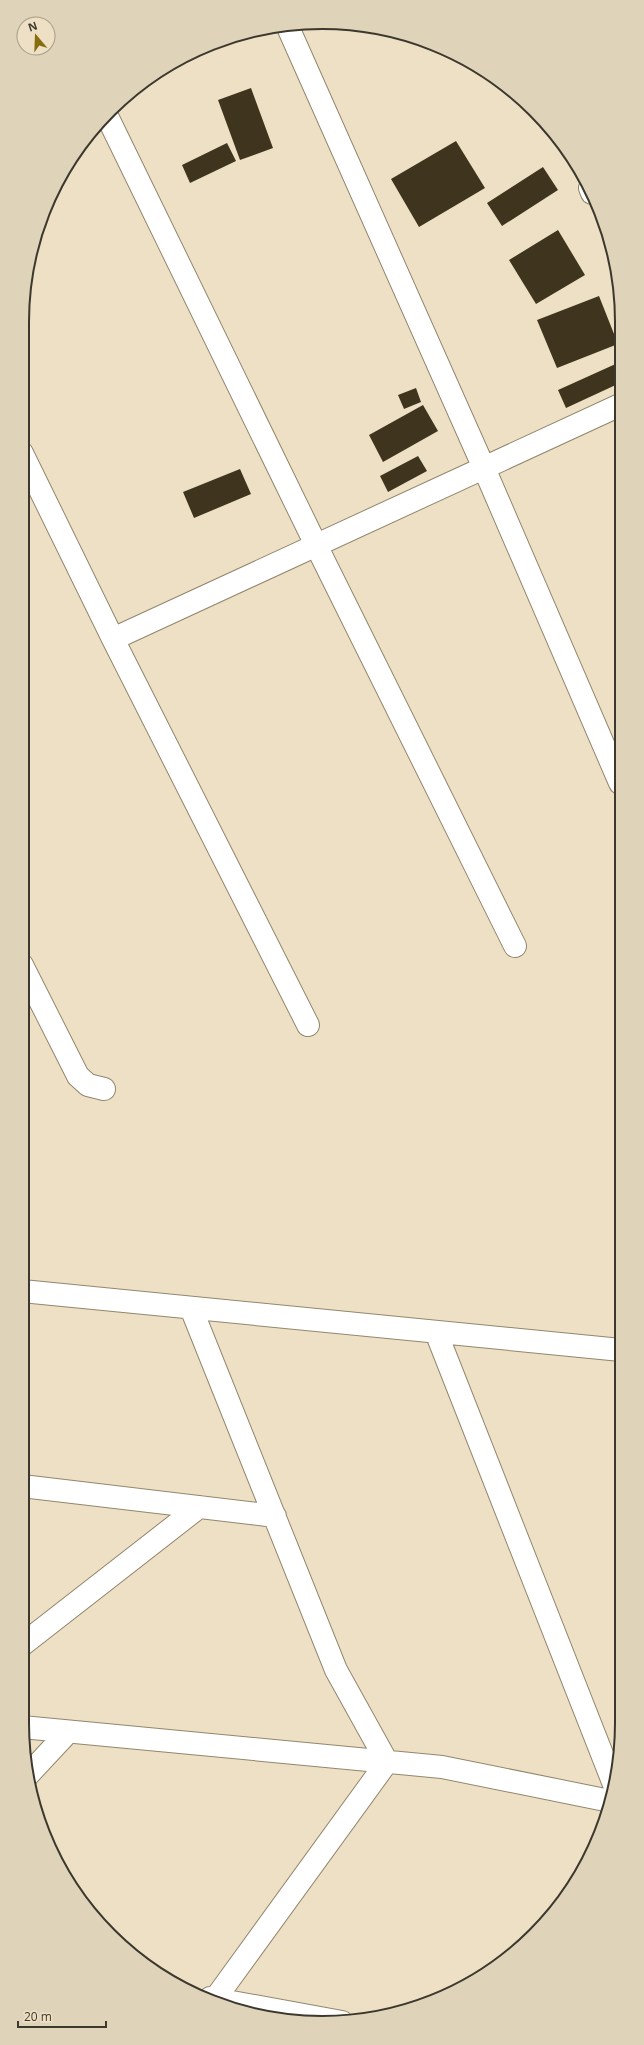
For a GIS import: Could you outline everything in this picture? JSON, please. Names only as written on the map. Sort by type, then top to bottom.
[{"type":"street","points":[[291,31],[484,468],[615,771]]},
{"type":"street","points":[[109,121],[316,545],[515,946]]},
{"type":"street","points":[[113,639],[615,407]]},
{"type":"street","points":[[29,485],[113,639],[308,1025]]},
{"type":"street","points":[[29,979],[78,1076],[88,1085],[104,1089]]},
{"type":"street","points":[[29,1292],[615,1349]]},
{"type":"street","points":[[191,1308],[336,1670],[387,1762]]},
{"type":"street","points":[[436,1332],[610,1774]]},
{"type":"street","points":[[29,1487],[275,1516]]},
{"type":"street","points":[[29,1640],[199,1508]]},
{"type":"street","points":[[29,1728],[442,1767],[605,1800]]},
{"type":"street","points":[[33,1769],[68,1732]]},
{"type":"street","points":[[215,1996],[387,1762]]},
{"type":"street","points":[[239,2004],[302,2015]]},
{"type":"building","points":[[251,88],[273,148],[240,160],[218,100]]},
{"type":"building","points":[[456,141],[485,188],[419,227],[391,179]]},
{"type":"building","points":[[227,143],[236,161],[190,183],[182,165]]},
{"type":"building","points":[[543,167],[558,190],[502,226],[487,203]]},
{"type":"building","points":[[558,230],[585,275],[536,304],[509,260]]},
{"type":"building","points":[[599,296],[615,336],[615,345],[557,368],[537,320]]},
{"type":"building","points":[[615,364],[615,385],[566,408],[558,390]]},
{"type":"building","points":[[416,388],[421,402],[404,409],[398,395]]},
{"type":"building","points":[[423,405],[438,431],[383,462],[369,435]]},
{"type":"building","points":[[418,456],[427,471],[388,492],[380,476]]},
{"type":"building","points":[[240,469],[251,494],[194,518],[183,492]]}]
